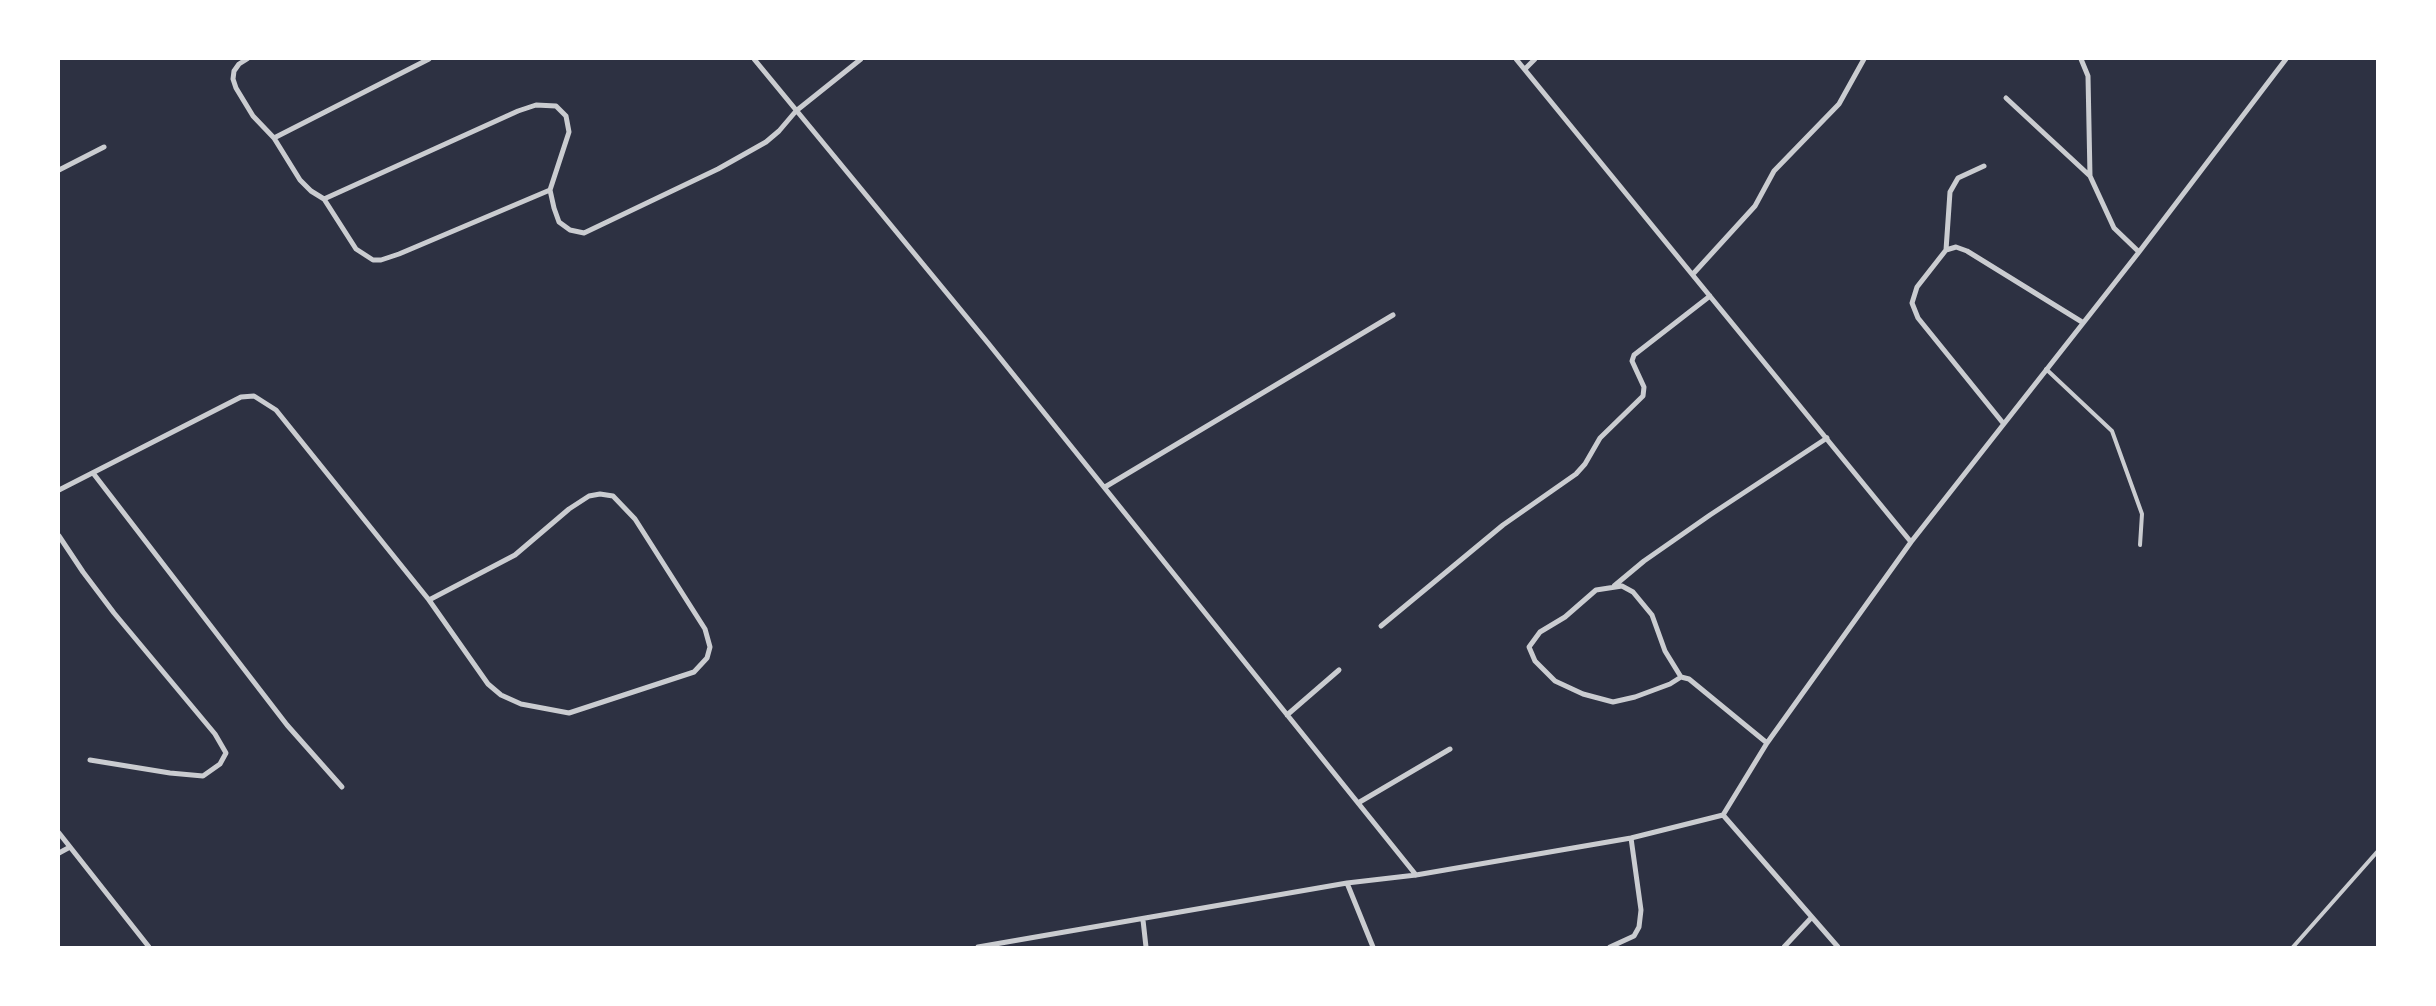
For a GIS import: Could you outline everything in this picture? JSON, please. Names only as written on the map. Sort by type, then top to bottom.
[{"type":"street","points":[[247,59],[239,64],[234,71],[232,79],[253,116],[274,138],[300,180],[311,191],[324,199],[356,249],[373,260],[382,260],[398,254],[550,190]]},
{"type":"street","points":[[274,138],[429,59]]},
{"type":"street","points":[[754,59],[1105,487],[1416,875]]},
{"type":"street","points":[[324,199],[518,110],[547,104],[561,110],[566,116],[569,132],[550,190],[554,208],[560,222],[570,230],[584,232],[718,168],[766,142],[779,131],[796,111],[861,59]]},
{"type":"street","points":[[1516,59],[1911,542]]},
{"type":"street","points":[[1525,69],[1534,59]]},
{"type":"street","points":[[1693,274],[1755,206],[1774,171],[1840,104],[1864,59]]},
{"type":"street","points":[[2081,59],[2088,76],[2090,176]]},
{"type":"street","points":[[978,947],[1143,920],[1347,883],[1416,875],[1631,838],[1723,815],[1767,744],[1911,542],[2082,322],[2139,252],[2286,59]]},
{"type":"street","points":[[2006,98],[2090,176],[2114,228],[2139,252]]},
{"type":"street","points":[[59,170],[104,147]]},
{"type":"street","points":[[1984,166],[1958,178],[1950,192],[1946,250],[1917,287],[1912,304],[1918,318],[2003,423]]},
{"type":"street","points":[[1946,250],[1956,247],[1967,251],[2082,322]]},
{"type":"street","points":[[1381,626],[1503,525],[1576,474],[1585,464],[1600,438],[1643,396],[1644,387],[1632,361],[1634,355],[1710,296]]},
{"type":"street","points":[[1105,487],[1393,315]]},
{"type":"street","points":[[59,490],[241,397],[254,396],[276,410],[429,600],[488,684],[501,695],[521,704],[569,713],[694,672],[707,658],[710,647],[705,629],[640,527],[613,496],[600,494],[589,496],[569,509],[515,555],[429,600]]},
{"type":"street","points":[[1614,586],[1644,561],[1710,515],[1730,504],[1827,438]]},
{"type":"street","points":[[93,473],[287,725],[342,787]]},
{"type":"street","points":[[59,536],[114,613],[215,734],[226,753],[220,764],[203,776],[170,773],[90,760]]},
{"type":"street","points":[[1681,677],[1670,684],[1634,697],[1613,702],[1583,694],[1555,681],[1535,661],[1529,647],[1540,632],[1565,617],[1596,590],[1614,586],[1628,589],[1642,601],[1652,616],[1665,651],[1681,677],[1700,688],[1767,744]]},
{"type":"street","points":[[1287,715],[1339,670]]},
{"type":"street","points":[[1358,803],[1450,749]]},
{"type":"street","points":[[1723,815],[1838,947]]},
{"type":"street","points":[[59,833],[150,947]]},
{"type":"street","points":[[1610,947],[1634,936],[1639,927],[1640,910],[1631,838]]},
{"type":"street","points":[[59,852],[70,847]]},
{"type":"street","points":[[1347,883],[1373,947]]},
{"type":"street","points":[[1784,947],[1812,917]]},
{"type":"street","points":[[1143,920],[1146,947]]},
{"type":"lane","points":[[2046,369],[2112,431],[2142,514],[2140,545]]},
{"type":"lane","points":[[2293,947],[2377,852]]}]
